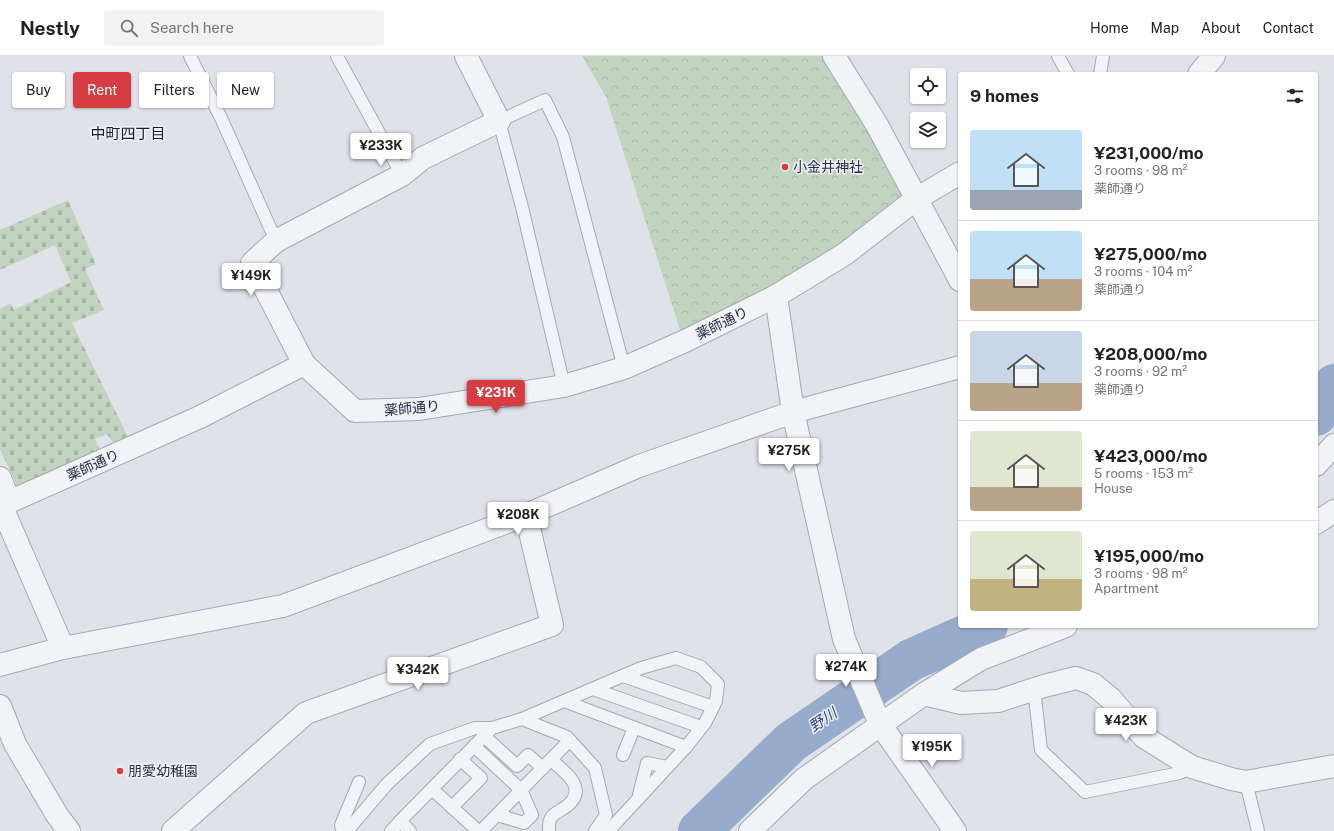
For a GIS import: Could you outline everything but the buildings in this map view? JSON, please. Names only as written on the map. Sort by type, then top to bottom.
[{"type":"street","points":[[304,364],[252,263],[276,241],[402,175],[423,158],[499,121],[466,56]]},
{"type":"street","points":[[834,56],[877,125],[958,276]]},
{"type":"street","points":[[1200,72],[1214,56]]},
{"type":"street","name":"薬師通り","points":[[3,505],[193,420],[304,364],[355,411],[419,409],[564,386],[624,368],[686,341],[776,296],[845,254],[916,199],[958,174]]},
{"type":"street","points":[[776,296],[793,412],[844,639],[880,724],[955,831]]},
{"type":"street","points":[[0,665],[63,648],[283,606],[526,516],[639,466],[793,412],[958,368]]},
{"type":"street","points":[[1318,463],[1334,445]]},
{"type":"street","points":[[0,478],[7,495],[3,505],[4,512],[63,648]]},
{"type":"street","points":[[1318,522],[1334,511]]},
{"type":"street","points":[[173,831],[306,713],[552,625],[526,516]]},
{"type":"street","points":[[750,831],[804,779],[924,694],[981,659],[1061,628]]},
{"type":"street","points":[[924,694],[961,703],[998,701],[1034,689],[1076,678],[1093,684],[1111,699],[1144,737],[1192,767],[1246,782],[1334,766]]},
{"type":"street","points":[[0,706],[15,744],[57,815],[69,831]]},
{"type":"lane","points":[[190,56],[222,120],[276,241]]},
{"type":"lane","points":[[337,56],[402,175]]},
{"type":"lane","points":[[1058,56],[1067,72]]},
{"type":"lane","points":[[1100,72],[1103,56]]},
{"type":"lane","points":[[564,386],[522,207],[499,121],[545,100],[563,137],[624,368]]},
{"type":"lane","points":[[391,831],[488,732],[641,668],[676,658],[701,667],[718,684],[716,701],[705,723],[686,747],[613,826],[605,831]]},
{"type":"lane","points":[[623,676],[712,707]]},
{"type":"lane","points":[[593,689],[701,727]]},
{"type":"lane","points":[[1034,689],[1041,750],[1086,792],[1180,773],[1192,767]]},
{"type":"lane","points":[[564,701],[686,747]]},
{"type":"lane","points":[[522,719],[567,737],[595,768],[606,815],[595,831]]},
{"type":"lane","points":[[359,782],[341,825],[342,829],[346,831],[387,784],[430,744],[475,728],[488,732],[517,766],[528,754],[568,775],[574,781],[576,792],[568,805],[555,812],[550,820],[548,831]]},
{"type":"lane","points":[[623,756],[634,728]]},
{"type":"lane","points":[[432,789],[452,808],[484,830],[569,741]]},
{"type":"lane","points":[[474,746],[521,790],[532,815],[524,823],[497,815]]},
{"type":"lane","points":[[452,808],[481,778],[460,759]]},
{"type":"lane","points":[[638,799],[648,763],[667,767]]},
{"type":"lane","points":[[1246,782],[1258,831]]},
{"type":"lane","points":[[400,821],[410,831]]},
{"type":"green space","points":[[582,56],[827,56],[909,198],[842,249],[766,294],[681,333],[606,97]]},
{"type":"green space","points":[[68,200],[96,264],[85,269],[104,310],[72,323],[128,437],[114,444],[107,434],[95,439],[101,452],[30,486],[17,485],[0,449],[0,309],[10,303],[14,310],[71,282],[55,245],[0,270],[0,230]]},
{"type":"waterway","name":"野川","points":[[1318,412],[1334,385]]},
{"type":"waterway","name":"野川","points":[[699,831],[791,742],[911,660],[983,628]]},
{"type":"place","name":"小金井神社","points":[[785,167]]},
{"type":"place","name":"朋愛幼稚園","points":[[120,771]]},
{"type":"district","name":"中町四丁目","points":[[128,134]]}]
